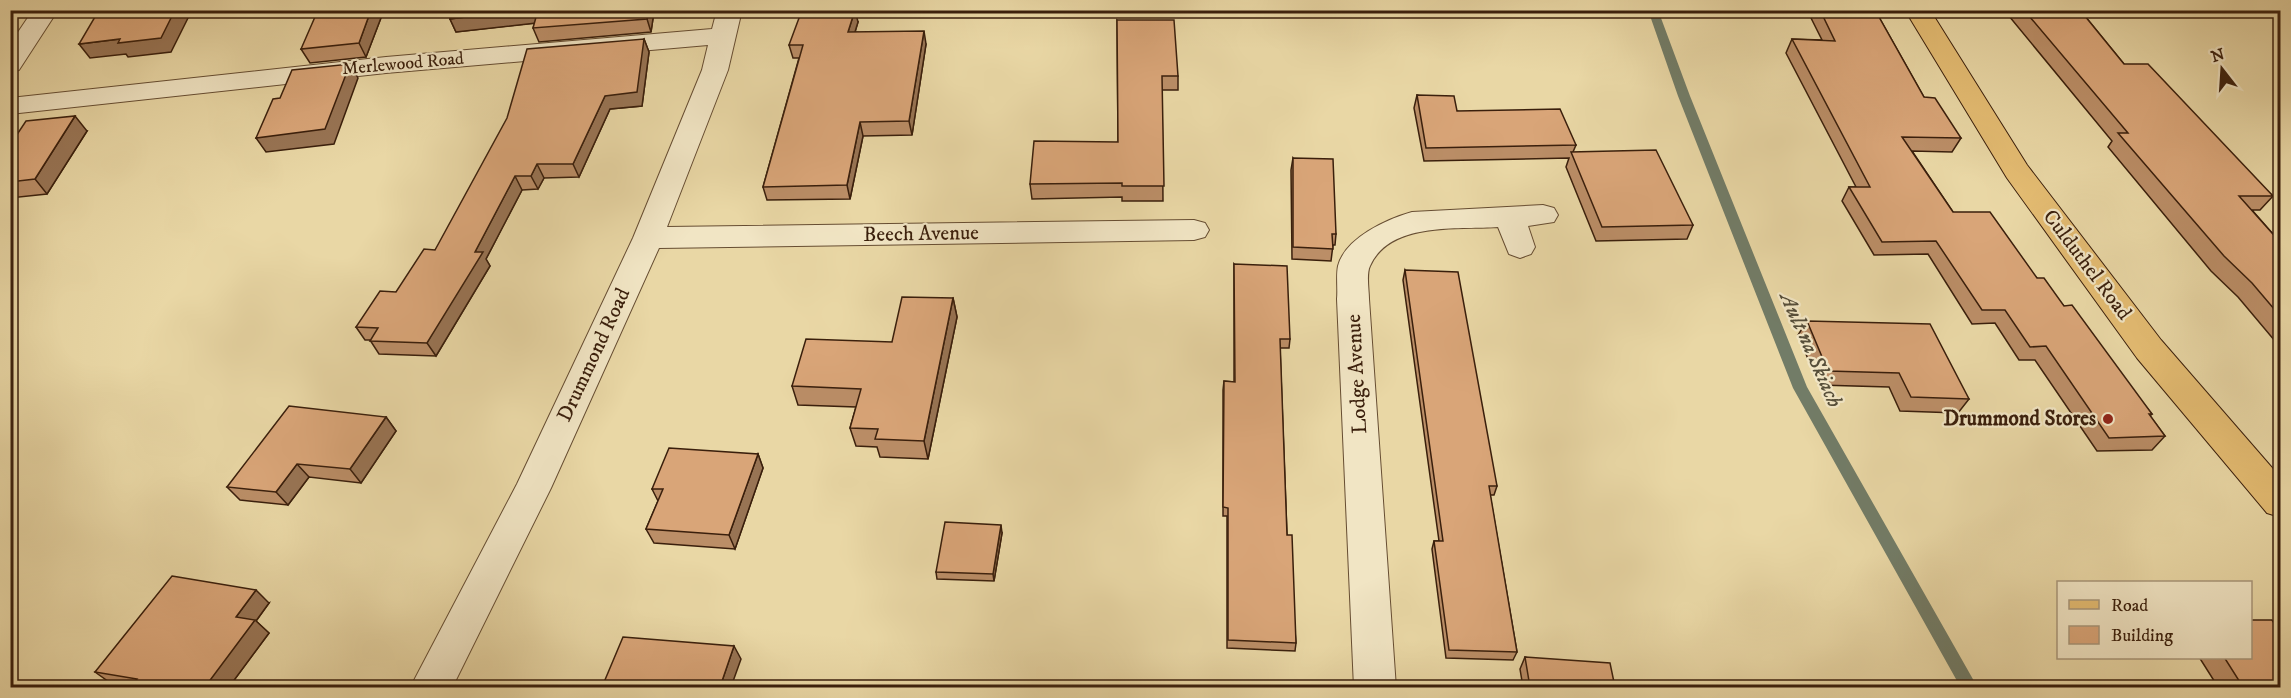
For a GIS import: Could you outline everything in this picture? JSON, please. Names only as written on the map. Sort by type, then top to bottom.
[{"type":"main road","name":"Culduthel Road","points":[[1917,10],[2017,171],[2149,349],[2280,502]]},
{"type":"street","points":[[10,64],[46,10]]},
{"type":"street","name":"Merlewood Road","points":[[10,106],[387,65],[727,23]]},
{"type":"street","name":"Drummond Road","points":[[430,687],[533,488],[648,238],[715,70],[727,23]]},
{"type":"street","name":"Lodge Avenue","points":[[1375,687],[1353,299],[1354,265],[1376,238],[1412,222],[1514,232],[1543,215]]},
{"type":"street","name":"Beech Avenue","points":[[648,238],[1194,230]]},
{"type":"building","points":[[99,10],[175,10],[161,38],[118,43],[120,39],[79,44]]},
{"type":"building","points":[[318,10],[371,10],[359,43],[301,49]]},
{"type":"building","points":[[452,10],[523,10],[450,19]]},
{"type":"building","points":[[538,10],[648,10],[647,19],[533,28]]},
{"type":"building","points":[[802,10],[855,10],[848,32],[924,31],[909,121],[860,122],[847,185],[763,187],[803,45],[789,45]]},
{"type":"building","points":[[1820,10],[1875,10],[1924,97],[1935,98],[1961,138],[1902,137],[1953,212],[1990,212],[2037,278],[2044,278],[2064,306],[2072,305],[2152,414],[2149,414],[2165,436],[2109,438],[2046,346],[2030,347],[2005,310],[1982,310],[1936,241],[1882,242],[1849,187],[1870,187],[1792,39],[1835,41]]},
{"type":"building","points":[[2024,10],[2080,10],[2124,64],[2148,64],[2273,196],[2239,196],[2280,242],[2280,316],[2252,283],[2224,256],[2118,133],[2128,133]]},
{"type":"building","points":[[1117,20],[1174,20],[1178,76],[1162,76],[1164,186],[1122,186],[1122,183],[1030,184],[1034,141],[1118,142]]},
{"type":"building","points":[[644,39],[637,92],[605,96],[573,164],[537,164],[531,176],[515,176],[475,252],[483,252],[427,343],[370,341],[378,328],[356,327],[380,291],[396,292],[424,249],[435,250],[507,118],[527,49]]},
{"type":"building","points":[[350,64],[325,129],[256,138],[273,99],[280,98],[292,70]]},
{"type":"building","points":[[1417,95],[1454,96],[1457,111],[1560,109],[1576,145],[1426,148]]},
{"type":"building","points":[[75,116],[35,179],[10,182],[10,145],[26,121]]},
{"type":"building","points":[[1656,150],[1693,225],[1602,227],[1571,152]]},
{"type":"building","points":[[1293,158],[1333,159],[1336,234],[1332,234],[1333,249],[1293,247]]},
{"type":"building","points":[[1234,264],[1287,266],[1290,339],[1280,339],[1287,535],[1292,535],[1296,643],[1228,640],[1228,508],[1223,507],[1224,381],[1235,382]]},
{"type":"building","points":[[1405,270],[1458,272],[1497,486],[1489,486],[1517,652],[1449,650],[1434,541],[1443,541]]},
{"type":"building","points":[[902,297],[953,298],[924,441],[875,439],[878,429],[850,428],[861,389],[792,386],[806,339],[892,342]]},
{"type":"building","points":[[1807,321],[1930,324],[1969,399],[1911,397],[1899,373],[1828,371]]},
{"type":"building","points":[[289,406],[386,417],[350,469],[297,464],[276,492],[227,487]]},
{"type":"building","points":[[669,448],[758,454],[729,535],[646,529],[663,489],[652,489]]},
{"type":"building","points":[[945,522],[1001,525],[993,574],[936,572]]},
{"type":"building","points":[[172,576],[256,590],[236,617],[255,620],[205,687],[130,687],[137,679],[95,672]]},
{"type":"building","points":[[2252,620],[2272,620],[2280,632],[2280,687],[2243,687],[2225,659],[2252,659]]},
{"type":"building","points":[[623,637],[734,646],[720,687],[602,687]]},
{"type":"building","points":[[1525,657],[1610,663],[1615,687],[1530,687]]},
{"type":"waterway","name":"Ault na Skiach","points":[[1653,10],[1684,96],[1800,388],[1970,688]]},
{"type":"place","name":"Drummond Stores","points":[[2108,419]]}]
